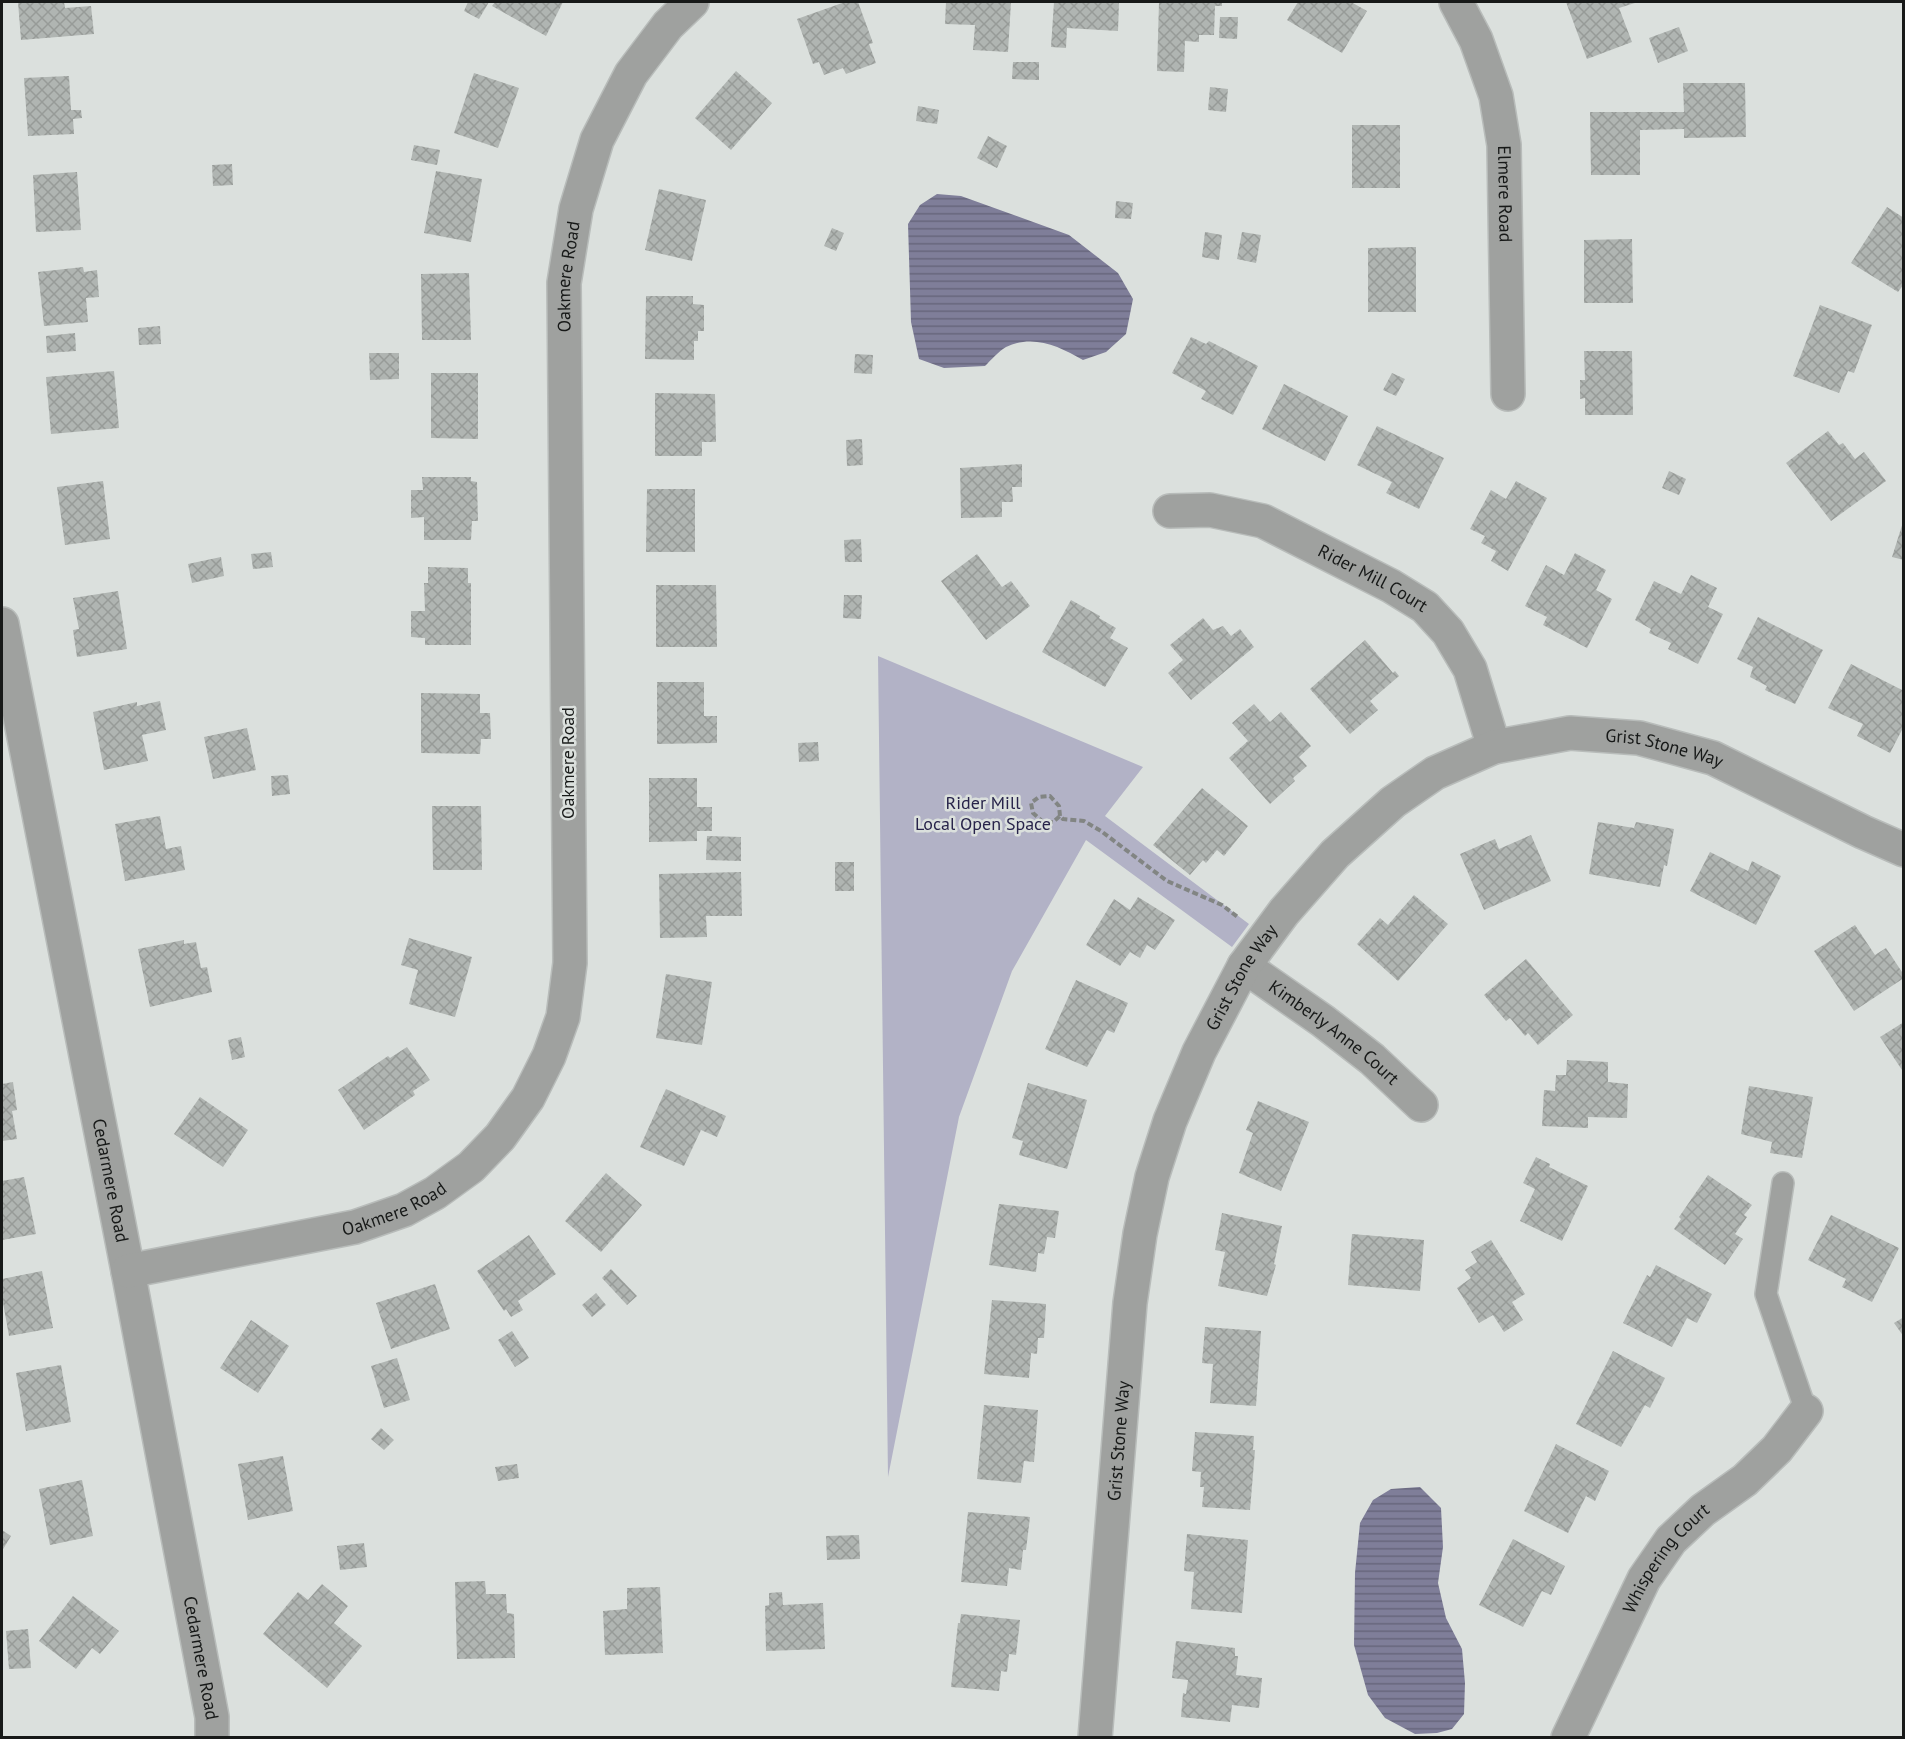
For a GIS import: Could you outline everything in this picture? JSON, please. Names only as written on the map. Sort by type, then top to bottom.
[{"type":"street","name":"Oakmere Road","points":[[128,1271],[355,1227],[404,1210],[435,1193],[471,1167],[500,1137],[528,1098],[549,1056],[563,1017],[570,963],[564,283],[576,208],[597,140],[631,74],[668,25],[692,2]]},
{"type":"street","name":"Elmere Road","points":[[1456,2],[1476,40],[1496,96],[1504,146],[1508,394]]},
{"type":"street","name":"Rider Mill Court","points":[[1170,511],[1210,510],[1263,521],[1391,586],[1425,607],[1448,632],[1470,669],[1494,747]]},
{"type":"street","name":"Cedarmere Road","points":[[2,624],[128,1271],[212,1717],[213,1737]]},
{"type":"street","name":"Grist Stone Way","points":[[1095,1737],[1129,1315],[1140,1234],[1152,1177],[1170,1121],[1199,1052],[1244,966],[1284,912],[1335,854],[1393,802],[1435,773],[1494,747],[1570,733],[1639,738],[1713,758],[1904,850]]},
{"type":"street","name":"Kimberly Anne Court","points":[[1244,966],[1323,1021],[1364,1053],[1421,1105]]},
{"type":"street","name":"Whispering Court","points":[[1568,1737],[1644,1579],[1671,1540],[1703,1510],[1745,1480],[1777,1449],[1806,1411]]},
{"type":"lane","points":[[1783,1183],[1766,1294],[1806,1411]]},
{"type":"path","points":[[1050,796],[1059,806],[1060,816],[1053,822],[1043,822],[1033,813],[1031,803],[1039,797],[1050,796]]},
{"type":"path","points":[[1060,816],[1063,819],[1084,821],[1101,831],[1167,881],[1222,905],[1265,937]]},
{"type":"green space","name":"Rider Mill Local Open Space","points":[[878,656],[1143,767],[1105,816],[1249,924],[1232,947],[1086,840],[1012,971],[959,1117],[888,1477]]},
{"type":"shaded area","points":[[937,194],[961,196],[1069,235],[1118,273],[1133,299],[1126,334],[1106,352],[1083,360],[1055,346],[1036,342],[1016,343],[1006,347],[985,366],[944,368],[919,359],[911,322],[908,224],[920,205]]},
{"type":"shaded area","points":[[1420,1487],[1441,1508],[1443,1547],[1438,1583],[1446,1618],[1462,1649],[1465,1683],[1464,1714],[1452,1729],[1437,1733],[1415,1734],[1385,1718],[1368,1695],[1354,1645],[1355,1573],[1360,1523],[1373,1500],[1391,1489]]},
{"type":"building","points":[[18,2],[64,2],[65,8],[91,6],[94,34],[21,40]]},
{"type":"building","points":[[468,2],[489,2],[479,19],[464,11]]},
{"type":"building","points":[[495,2],[563,2],[546,36],[492,6]]},
{"type":"building","points":[[845,2],[858,2],[873,43],[869,44],[876,63],[846,74],[843,68],[824,75],[819,62],[813,64],[797,19]]},
{"type":"building","points":[[946,2],[1011,2],[1008,52],[973,50],[975,25],[945,24]]},
{"type":"building","points":[[1054,2],[1119,2],[1118,31],[1067,28],[1066,48],[1051,47]]},
{"type":"building","points":[[1159,2],[1222,2],[1222,6],[1215,6],[1214,35],[1199,35],[1199,42],[1185,41],[1184,72],[1157,71]]},
{"type":"building","points":[[1298,2],[1351,2],[1367,11],[1342,53],[1287,20]]},
{"type":"building","points":[[1566,2],[1638,2],[1619,8],[1632,42],[1587,59]]},
{"type":"building","points":[[1220,17],[1238,17],[1237,39],[1219,38]]},
{"type":"building","points":[[1679,27],[1688,51],[1658,63],[1649,38]]},
{"type":"building","points":[[1013,62],[1039,62],[1039,80],[1012,79]]},
{"type":"building","points":[[736,71],[772,103],[731,150],[695,118]]},
{"type":"building","points":[[474,73],[519,88],[498,148],[454,133]]},
{"type":"building","points":[[69,76],[71,110],[81,110],[82,118],[73,119],[74,134],[28,136],[24,78]]},
{"type":"building","points":[[1683,83],[1745,83],[1746,137],[1684,138],[1684,129],[1640,130],[1640,175],[1591,175],[1590,112],[1684,112]]},
{"type":"building","points":[[1210,87],[1228,89],[1226,112],[1208,110]]},
{"type":"building","points":[[918,106],[939,110],[937,124],[916,121]]},
{"type":"building","points":[[1352,125],[1400,125],[1400,188],[1352,188]]},
{"type":"building","points":[[988,136],[1007,146],[997,168],[977,158]]},
{"type":"building","points":[[414,145],[440,150],[437,165],[411,160]]},
{"type":"building","points":[[232,164],[233,185],[213,186],[212,165]]},
{"type":"building","points":[[436,171],[482,179],[471,242],[424,233]]},
{"type":"building","points":[[77,172],[81,230],[36,232],[33,175]]},
{"type":"building","points":[[659,189],[706,200],[692,261],[645,250]]},
{"type":"building","points":[[1116,201],[1133,203],[1131,219],[1115,218]]},
{"type":"building","points":[[1887,207],[1904,218],[1904,284],[1898,292],[1851,263]]},
{"type":"building","points":[[832,228],[844,233],[836,251],[824,246]]},
{"type":"building","points":[[1205,232],[1222,235],[1219,260],[1202,257]]},
{"type":"building","points":[[1242,232],[1261,235],[1256,263],[1237,259]]},
{"type":"building","points":[[1632,239],[1633,303],[1584,303],[1584,240]]},
{"type":"building","points":[[1416,247],[1416,312],[1368,312],[1368,248]]},
{"type":"building","points":[[83,267],[84,272],[97,270],[99,297],[86,298],[88,322],[44,326],[38,272]]},
{"type":"building","points":[[469,273],[471,340],[422,340],[421,274]]},
{"type":"building","points":[[646,296],[693,296],[693,304],[704,305],[704,331],[698,331],[698,341],[694,341],[694,360],[645,359]]},
{"type":"building","points":[[1820,305],[1872,325],[1854,373],[1848,371],[1839,393],[1793,376]]},
{"type":"building","points":[[160,326],[161,344],[139,345],[138,328]]},
{"type":"building","points":[[75,333],[76,351],[47,353],[46,336]]},
{"type":"building","points":[[1191,337],[1206,344],[1209,341],[1258,366],[1233,415],[1201,399],[1206,391],[1172,373]]},
{"type":"building","points":[[1584,351],[1632,351],[1633,415],[1585,415],[1585,398],[1580,399],[1580,380],[1585,380]]},
{"type":"building","points":[[369,353],[399,353],[399,379],[370,380]]},
{"type":"building","points":[[855,354],[873,355],[872,374],[854,373]]},
{"type":"building","points":[[114,371],[119,428],[51,434],[46,377]]},
{"type":"building","points":[[431,373],[478,373],[478,439],[431,438]]},
{"type":"building","points":[[1392,373],[1405,379],[1396,396],[1383,390]]},
{"type":"building","points":[[1284,384],[1348,416],[1325,461],[1262,429]]},
{"type":"building","points":[[655,393],[715,394],[716,442],[702,442],[702,456],[655,456]]},
{"type":"building","points":[[1377,426],[1444,458],[1419,509],[1386,493],[1392,482],[1357,465]]},
{"type":"building","points":[[1828,431],[1839,445],[1843,443],[1855,459],[1864,452],[1886,481],[1831,521],[1786,463]]},
{"type":"building","points":[[862,439],[863,465],[847,466],[846,440]]},
{"type":"building","points":[[1022,464],[1022,487],[1012,487],[1013,502],[1002,502],[1002,517],[961,518],[960,468]]},
{"type":"building","points":[[1669,471],[1686,479],[1679,495],[1662,488]]},
{"type":"building","points":[[422,477],[471,477],[471,481],[477,482],[478,521],[472,521],[471,540],[424,540],[424,517],[411,518],[411,490],[423,490]]},
{"type":"building","points":[[103,481],[110,539],[65,545],[57,487]]},
{"type":"building","points":[[1516,481],[1547,498],[1508,571],[1491,561],[1496,551],[1481,543],[1485,536],[1470,529],[1491,490],[1506,499]]},
{"type":"building","points":[[647,489],[695,489],[695,552],[646,552]]},
{"type":"building","points":[[1904,519],[1904,560],[1892,557]]},
{"type":"building","points":[[861,539],[862,562],[845,562],[844,540]]},
{"type":"building","points":[[271,552],[273,567],[253,569],[251,554]]},
{"type":"building","points":[[1575,553],[1606,570],[1596,590],[1612,599],[1587,648],[1543,625],[1547,617],[1525,606],[1546,565],[1564,575]]},
{"type":"building","points":[[977,554],[1002,587],[1011,581],[1030,606],[986,640],[941,581]]},
{"type":"building","points":[[221,557],[224,576],[192,583],[188,564]]},
{"type":"building","points":[[428,567],[468,568],[468,583],[471,583],[471,645],[425,645],[425,638],[411,637],[411,611],[425,611],[424,583],[428,583]]},
{"type":"building","points":[[1691,575],[1717,588],[1708,607],[1723,614],[1698,664],[1668,649],[1671,643],[1649,633],[1651,629],[1635,620],[1654,581],[1681,594]]},
{"type":"building","points":[[656,585],[716,585],[717,647],[656,647]]},
{"type":"building","points":[[118,591],[127,649],[77,657],[73,630],[79,629],[73,598]]},
{"type":"building","points":[[844,595],[862,595],[861,619],[843,618]]},
{"type":"building","points":[[1071,600],[1116,628],[1110,638],[1128,648],[1105,687],[1042,652]]},
{"type":"building","points":[[1758,617],[1823,650],[1795,704],[1765,690],[1767,686],[1750,677],[1753,667],[1737,659]]},
{"type":"building","points":[[1203,618],[1213,630],[1223,626],[1231,636],[1240,629],[1254,647],[1191,700],[1168,673],[1183,660],[1170,645]]},
{"type":"building","points":[[1365,640],[1393,673],[1395,671],[1399,676],[1370,701],[1378,710],[1350,734],[1310,689]]},
{"type":"building","points":[[1851,664],[1904,691],[1904,726],[1890,753],[1857,736],[1863,724],[1828,708]]},
{"type":"building","points":[[657,682],[704,682],[704,716],[717,716],[717,743],[657,744]]},
{"type":"building","points":[[421,693],[480,694],[480,713],[490,713],[491,739],[481,739],[480,754],[421,753]]},
{"type":"building","points":[[160,701],[166,730],[142,735],[148,761],[104,770],[93,712],[137,702],[137,706]]},
{"type":"building","points":[[1254,704],[1270,722],[1281,712],[1311,746],[1299,757],[1307,766],[1293,778],[1295,781],[1270,804],[1229,758],[1248,741],[1232,723]]},
{"type":"building","points":[[247,728],[256,770],[213,779],[204,737]]},
{"type":"building","points":[[818,742],[819,761],[799,762],[798,743]]},
{"type":"building","points":[[288,775],[290,794],[272,796],[271,776]]},
{"type":"building","points":[[649,778],[697,778],[697,807],[712,807],[712,831],[697,831],[697,841],[649,842]]},
{"type":"building","points":[[1202,788],[1248,826],[1224,856],[1217,850],[1206,863],[1203,860],[1190,875],[1153,845]]},
{"type":"building","points":[[432,806],[481,806],[482,870],[433,870]]},
{"type":"building","points":[[160,816],[166,849],[181,846],[185,870],[125,881],[115,824]]},
{"type":"building","points":[[1598,822],[1634,828],[1636,822],[1674,829],[1667,866],[1664,865],[1660,887],[1589,874]]},
{"type":"building","points":[[1531,835],[1551,881],[1484,910],[1460,854],[1495,839],[1499,849]]},
{"type":"building","points":[[707,836],[741,837],[741,861],[706,860]]},
{"type":"building","points":[[1710,852],[1748,871],[1752,861],[1781,876],[1756,925],[1690,891]]},
{"type":"building","points":[[835,862],[854,862],[854,891],[835,891]]},
{"type":"building","points":[[741,872],[742,916],[706,916],[707,937],[660,938],[659,874]]},
{"type":"building","points":[[1414,895],[1448,924],[1398,981],[1357,944],[1380,918],[1388,925]]},
{"type":"building","points":[[1138,897],[1175,920],[1155,950],[1147,945],[1140,958],[1130,952],[1120,966],[1086,945],[1114,899],[1130,910]]},
{"type":"building","points":[[1855,925],[1875,955],[1886,948],[1904,978],[1854,1011],[1814,951]]},
{"type":"building","points":[[409,938],[472,957],[455,1017],[409,1004],[418,970],[401,965]]},
{"type":"building","points":[[184,940],[184,944],[196,942],[201,968],[207,967],[212,992],[150,1007],[138,949]]},
{"type":"building","points":[[1526,959],[1573,1015],[1538,1045],[1528,1033],[1525,1036],[1510,1018],[1506,1021],[1484,995]]},
{"type":"building","points":[[666,974],[712,982],[702,1045],[656,1038]]},
{"type":"building","points":[[1076,980],[1128,1003],[1114,1033],[1107,1030],[1087,1067],[1045,1049]]},
{"type":"building","points":[[1904,1022],[1904,1073],[1880,1037]]},
{"type":"building","points":[[241,1037],[245,1057],[232,1060],[228,1040]]},
{"type":"building","points":[[407,1047],[430,1080],[413,1091],[415,1095],[364,1130],[338,1090],[388,1056],[390,1058]]},
{"type":"building","points":[[1567,1060],[1608,1062],[1608,1082],[1628,1084],[1627,1118],[1588,1117],[1588,1128],[1542,1126],[1544,1090],[1555,1091],[1556,1075],[1566,1075]]},
{"type":"building","points":[[13,1082],[17,1110],[12,1111],[17,1139],[2,1141],[2,1084]]},
{"type":"building","points":[[1028,1083],[1087,1100],[1067,1169],[1019,1155],[1023,1141],[1012,1138]]},
{"type":"building","points":[[1749,1086],[1813,1097],[1802,1158],[1770,1153],[1772,1142],[1741,1134]]},
{"type":"building","points":[[666,1089],[726,1116],[717,1137],[701,1130],[684,1166],[640,1147]]},
{"type":"building","points":[[200,1097],[248,1130],[223,1167],[174,1134]]},
{"type":"building","points":[[1258,1101],[1309,1122],[1281,1191],[1239,1173],[1253,1133],[1246,1130]]},
{"type":"building","points":[[1536,1157],[1550,1164],[1549,1167],[1588,1186],[1562,1241],[1520,1221],[1535,1189],[1523,1183]]},
{"type":"building","points":[[606,1173],[642,1205],[601,1252],[565,1221]]},
{"type":"building","points":[[1708,1175],[1752,1205],[1744,1215],[1747,1217],[1735,1234],[1743,1239],[1725,1265],[1674,1229],[1681,1219],[1679,1217]]},
{"type":"building","points":[[24,1177],[36,1234],[2,1240],[2,1181]]},
{"type":"building","points":[[999,1204],[1059,1211],[1055,1238],[1047,1237],[1044,1254],[1038,1253],[1036,1272],[989,1265]]},
{"type":"building","points":[[1222,1213],[1282,1226],[1274,1264],[1276,1265],[1267,1296],[1218,1286],[1225,1252],[1215,1250]]},
{"type":"building","points":[[1831,1215],[1899,1248],[1872,1302],[1842,1287],[1846,1279],[1808,1260]]},
{"type":"building","points":[[1352,1234],[1424,1240],[1420,1291],[1348,1285]]},
{"type":"building","points":[[529,1235],[556,1274],[518,1301],[523,1310],[511,1317],[506,1309],[504,1311],[477,1271]]},
{"type":"building","points":[[1491,1240],[1525,1294],[1512,1302],[1523,1320],[1504,1332],[1493,1315],[1479,1323],[1457,1288],[1471,1278],[1465,1270],[1477,1262],[1471,1252]]},
{"type":"building","points":[[1656,1265],[1712,1294],[1697,1323],[1687,1318],[1672,1347],[1623,1323],[1647,1275],[1650,1277]]},
{"type":"building","points":[[611,1269],[637,1296],[627,1305],[602,1278]]},
{"type":"building","points":[[42,1271],[53,1328],[9,1336],[2,1297],[2,1279]]},
{"type":"building","points":[[435,1284],[450,1329],[391,1349],[376,1303]]},
{"type":"building","points":[[596,1293],[606,1305],[592,1317],[582,1305]]},
{"type":"building","points":[[992,1300],[1046,1304],[1044,1338],[1038,1338],[1037,1354],[1031,1353],[1029,1378],[984,1374]]},
{"type":"building","points":[[1904,1317],[1904,1337],[1894,1323]]},
{"type":"building","points":[[251,1320],[289,1346],[258,1393],[220,1368]]},
{"type":"building","points":[[1205,1327],[1261,1331],[1256,1406],[1210,1403],[1213,1364],[1202,1363]]},
{"type":"building","points":[[512,1331],[529,1358],[515,1367],[498,1340]]},
{"type":"building","points":[[1613,1351],[1665,1378],[1650,1408],[1645,1405],[1621,1447],[1576,1424]]},
{"type":"building","points":[[397,1358],[410,1400],[384,1408],[371,1366]]},
{"type":"building","points":[[61,1365],[71,1422],[26,1431],[16,1373]]},
{"type":"building","points":[[984,1405],[1038,1410],[1034,1462],[1024,1461],[1021,1483],[977,1479]]},
{"type":"building","points":[[381,1428],[394,1440],[384,1450],[371,1439]]},
{"type":"building","points":[[1195,1432],[1254,1436],[1250,1510],[1202,1507],[1204,1487],[1200,1487],[1201,1472],[1192,1471]]},
{"type":"building","points":[[1556,1444],[1609,1471],[1595,1501],[1586,1496],[1568,1533],[1524,1511]]},
{"type":"building","points":[[283,1456],[293,1511],[248,1520],[238,1464]]},
{"type":"building","points":[[517,1464],[519,1478],[498,1481],[495,1467]]},
{"type":"building","points":[[82,1480],[93,1536],[50,1545],[39,1489]]},
{"type":"building","points":[[968,1512],[1030,1517],[1021,1570],[1009,1568],[1007,1586],[961,1582]]},
{"type":"building","points":[[2,1530],[11,1536],[2,1551]]},
{"type":"building","points":[[1187,1534],[1248,1540],[1242,1613],[1191,1609],[1194,1572],[1184,1571]]},
{"type":"building","points":[[859,1535],[860,1559],[827,1560],[826,1536]]},
{"type":"building","points":[[1513,1539],[1565,1566],[1551,1595],[1542,1591],[1523,1627],[1479,1605]]},
{"type":"building","points":[[364,1543],[367,1567],[340,1570],[337,1546]]},
{"type":"building","points":[[485,1581],[486,1594],[506,1594],[507,1613],[514,1614],[515,1658],[457,1659],[455,1582]]},
{"type":"building","points":[[322,1584],[348,1606],[334,1623],[362,1646],[327,1688],[263,1634],[298,1592],[308,1600]]},
{"type":"building","points":[[660,1587],[663,1653],[605,1655],[603,1611],[627,1609],[627,1588]]},
{"type":"building","points":[[782,1592],[783,1605],[823,1603],[825,1649],[766,1651],[765,1606],[769,1605],[769,1593]]},
{"type":"building","points":[[73,1596],[119,1631],[100,1654],[92,1648],[76,1669],[39,1641]]},
{"type":"building","points":[[961,1614],[1020,1620],[1016,1655],[1009,1654],[1007,1672],[1001,1671],[999,1691],[951,1687]]},
{"type":"building","points":[[28,1629],[31,1668],[9,1669],[6,1631]]},
{"type":"building","points":[[1176,1641],[1235,1648],[1235,1656],[1238,1656],[1236,1675],[1262,1678],[1259,1708],[1232,1705],[1230,1722],[1181,1717],[1183,1693],[1186,1694],[1188,1680],[1172,1678]]}]
